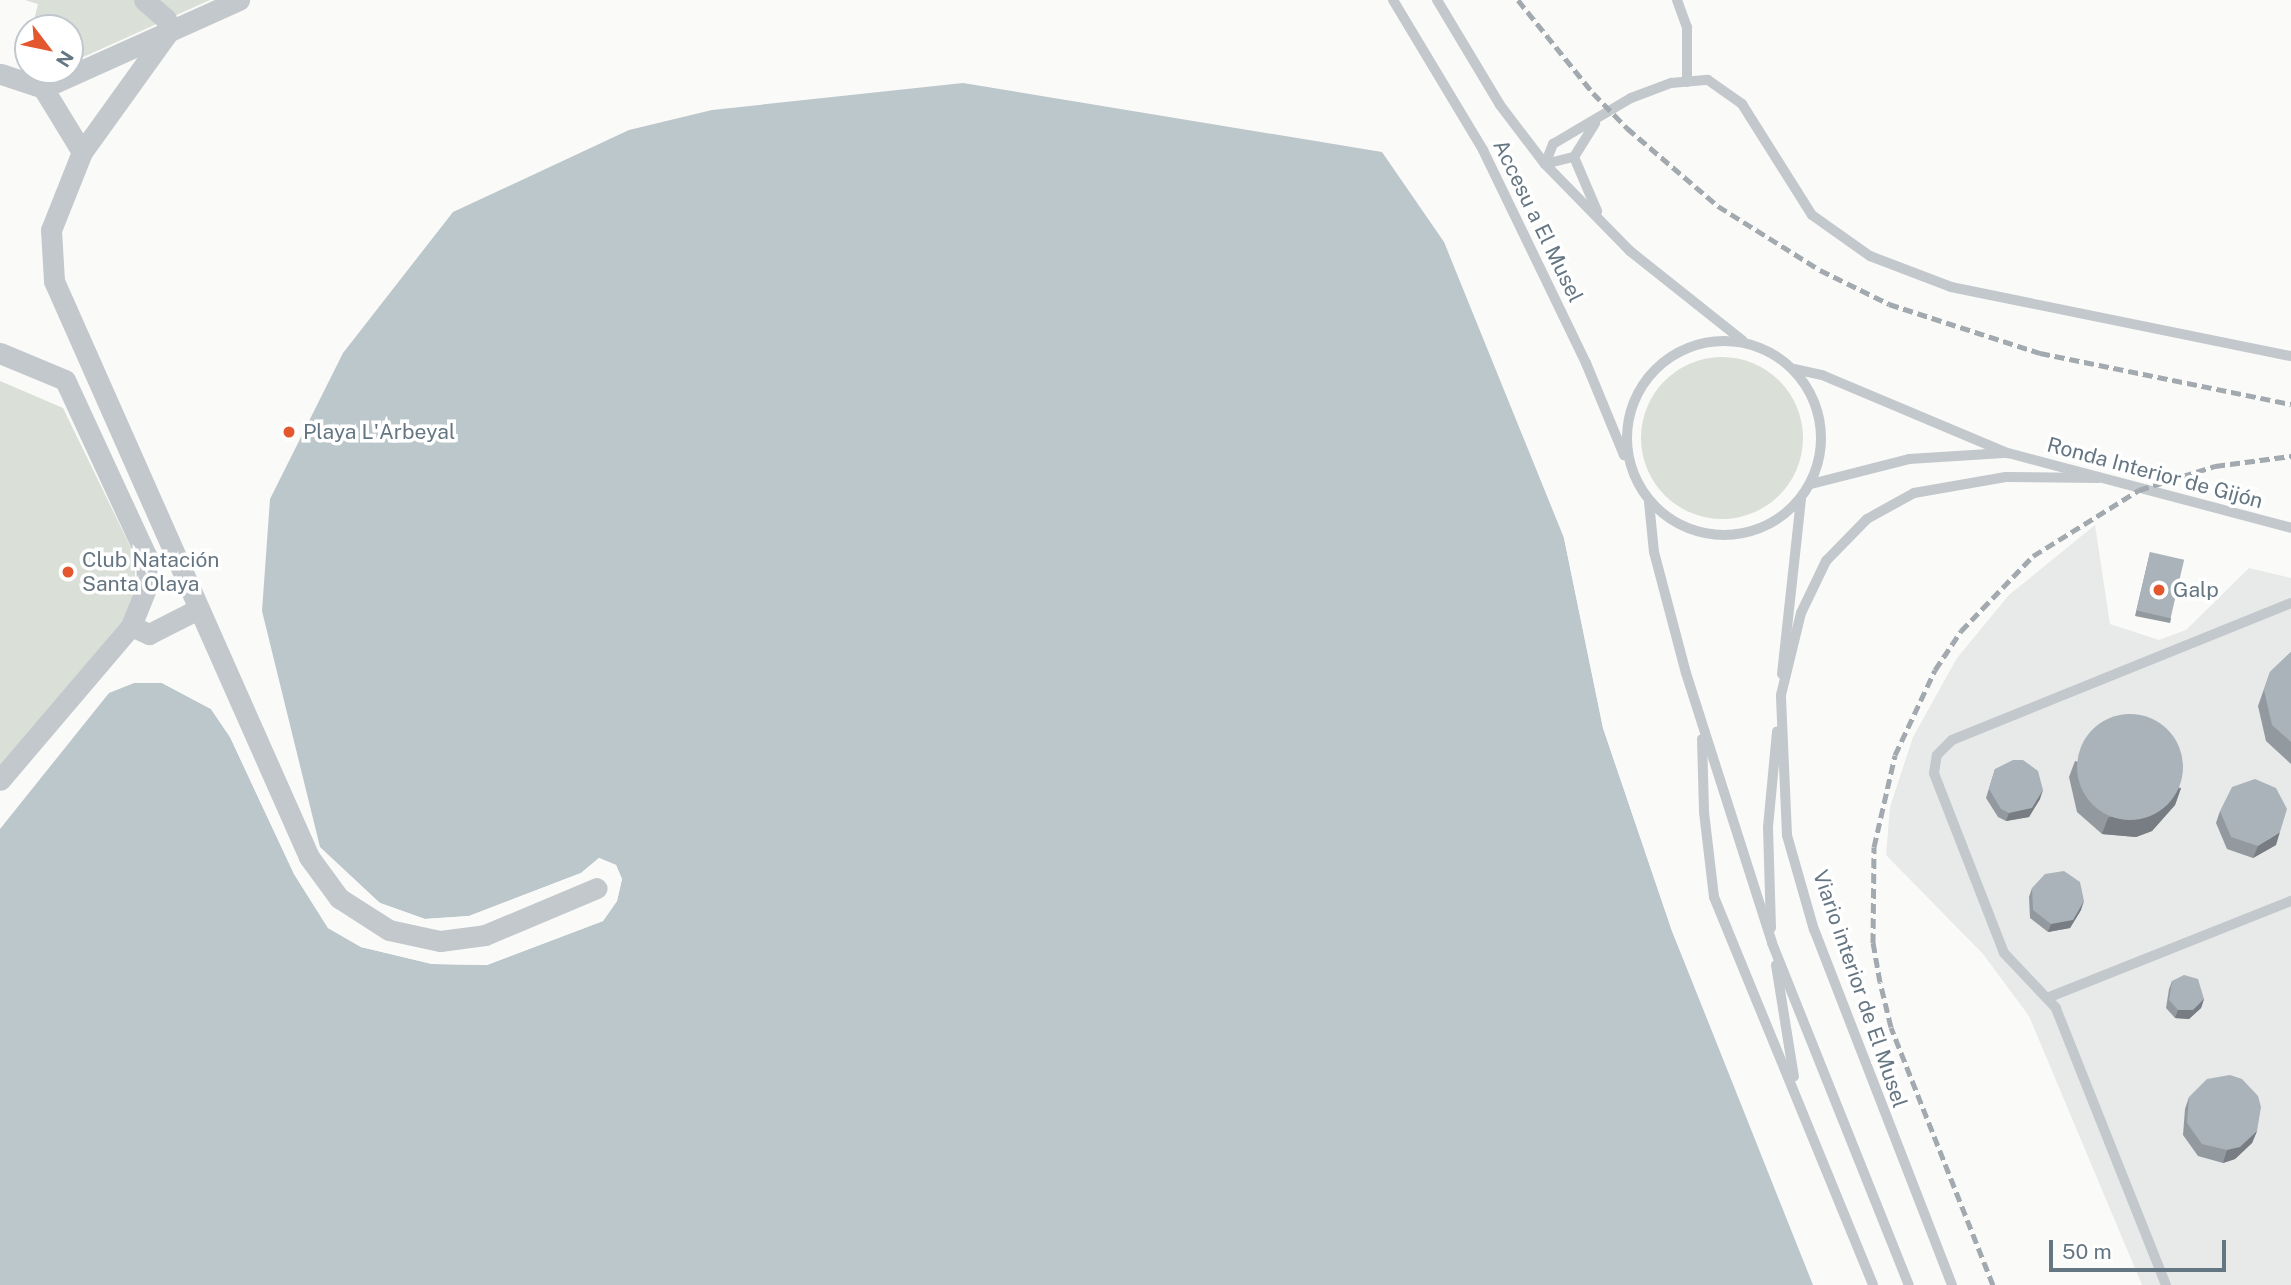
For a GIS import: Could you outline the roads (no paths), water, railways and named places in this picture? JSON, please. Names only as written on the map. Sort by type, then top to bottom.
[{"type":"street","points":[[144,0],[166,19],[169,31],[82,152],[51,230],[54,281],[309,857],[339,898],[389,930],[440,941],[485,935],[597,888]]},
{"type":"street","points":[[43,88],[239,0]]},
{"type":"street","points":[[1,74],[43,88],[82,152]]},
{"type":"street","points":[[0,353],[65,380],[93,370]]},
{"type":"street","points":[[0,780],[131,626],[147,586],[146,555],[65,380]]},
{"type":"street","points":[[131,626],[149,634],[198,610]]},
{"type":"lane","name":"Accesu a El Musel","points":[[1393,0],[1483,150],[1587,363],[1631,470],[1649,502],[1675,524],[1720,535],[1744,535],[1776,522],[1801,499],[1811,484],[1821,450],[1820,416],[1811,394],[1794,369],[1777,355],[1745,343],[1712,321],[1603,223],[1545,164],[1500,105],[1437,0]]},
{"type":"lane","points":[[1677,0],[1687,27],[1687,82]]},
{"type":"lane","points":[[1545,164],[1553,144],[1595,122],[1631,98],[1687,82],[1708,80],[1742,104],[1812,215],[1870,256],[1951,286],[2291,356]]},
{"type":"lane","points":[[1545,164],[1574,157],[1595,122]]},
{"type":"lane","points":[[1574,157],[1603,223]]},
{"type":"lane","name":"Accesu a El Musel","points":[[1631,470],[1626,436],[1633,402],[1652,371],[1679,351],[1701,344],[1745,343]]},
{"type":"lane","name":"Ronda Interior de Gijón","points":[[1794,369],[1822,375],[2008,453],[2291,528]]},
{"type":"lane","name":"Ronda Interior de Gijón","points":[[1811,484],[1909,459],[2008,453]]},
{"type":"lane","name":"Viario interior de El Musel","points":[[1952,1285],[1814,930],[1787,835],[1781,695],[1801,613],[1826,561],[1867,519],[1914,493],[2006,477],[2099,478]]},
{"type":"lane","name":"Viario interior de El Musel","points":[[1796,1087],[1772,943],[1768,827],[1781,695],[1783,638],[1801,499]]},
{"type":"lane","name":"Viario interior de El Musel","points":[[1649,502],[1654,552],[1702,725],[1772,943],[1909,1285]]},
{"type":"lane","points":[[2166,1285],[2056,1008],[2004,953],[1938,791],[1934,772],[1937,755],[1952,740],[2291,603]]},
{"type":"lane","name":"Viario interior de El Musel","points":[[1702,725],[1703,812],[1714,898],[1767,1034],[1796,1087],[1873,1285]]},
{"type":"lane","points":[[2047,998],[2291,901]]},
{"type":"railway","points":[[1518,0],[1593,93],[1627,128],[1718,206],[1820,270],[1889,304],[2040,353],[2291,404]]},
{"type":"railway","points":[[1993,1285],[1891,1027],[1880,982],[1873,943],[1874,847],[1895,755],[1935,670],[1961,631],[2033,556],[2139,490],[2215,466],[2291,456]]},
{"type":"place","name":"Playa L'Arbeyal","points":[[289,432]]},
{"type":"place","name":"Club Natación Santa Olaya","points":[[68,572]]},
{"type":"place","name":"Galp","points":[[2159,590]]}]
